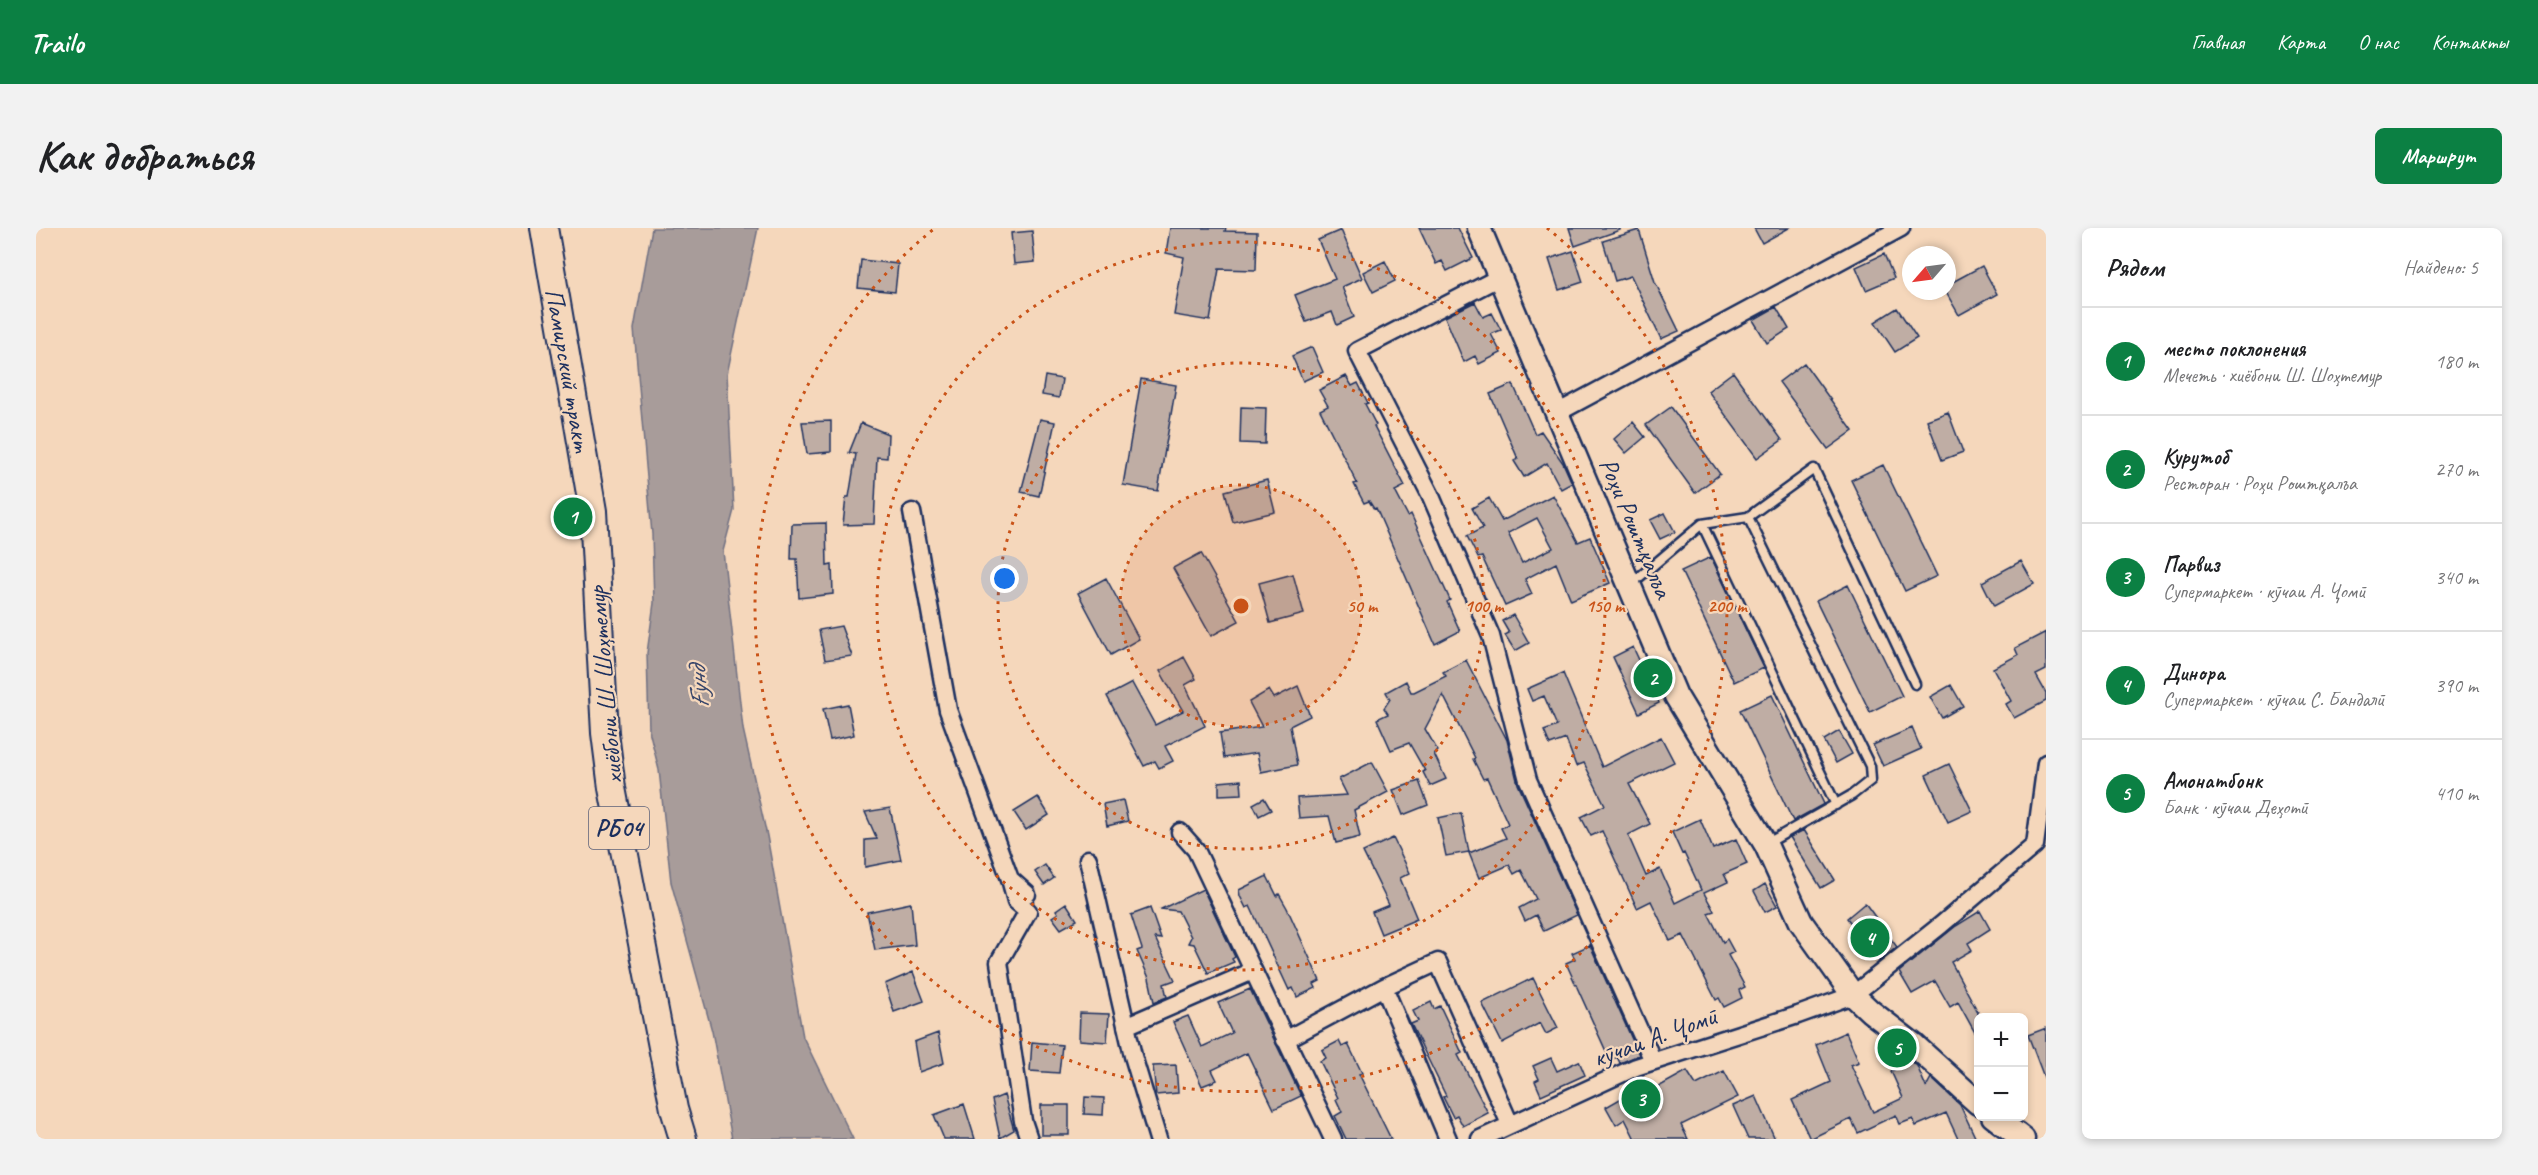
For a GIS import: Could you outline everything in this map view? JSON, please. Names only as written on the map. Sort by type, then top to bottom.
[{"type":"main road","name":"Памирский тракт","points":[[544,228],[592,512]]},
{"type":"main road","name":"Роҳи Роштқалъа","points":[[1484,230],[1498,278],[1676,696],[1766,845],[1801,922],[1853,995],[1914,1045],[1974,1099]]},
{"type":"main road","name":"хиёбони Ш. Шоҳтемур","points":[[592,512],[605,734],[612,788],[672,1098],[683,1139]]},
{"type":"main road","points":[[2000,1121],[2023,1139]]},
{"type":"street","points":[[1557,412],[1901,228]]},
{"type":"street","points":[[1498,278],[1357,351],[1430,494],[1491,636],[1528,780],[1653,1061]]},
{"type":"street","points":[[912,512],[948,710],[1016,901],[1028,911],[999,962],[1023,1120],[1029,1139]]},
{"type":"street","name":"кӯчаи А. Ҷомӣ","points":[[1480,1139],[1636,1067],[1853,995],[1941,925],[2035,845],[2046,763]]},
{"type":"street","points":[[1180,832],[1196,850],[1285,1040],[1327,1137]]},
{"type":"street","points":[[1088,860],[1126,1026],[1158,1139]]},
{"type":"street","points":[[1010,879],[1028,894]]},
{"type":"street","points":[[1285,1040],[1384,987],[1438,962],[1509,1124]]},
{"type":"street","points":[[1126,1026],[1253,971]]},
{"type":"street","points":[[1384,987],[1444,1137]]},
{"type":"lane","points":[[1630,585],[1702,524],[1748,517],[1814,469],[1915,684]]},
{"type":"lane","points":[[1748,517],[1870,766],[1870,780],[1852,795],[1766,845]]},
{"type":"lane","points":[[1702,524],[1836,805]]},
{"type":"water","name":"Ғунд","points":[[652,228],[758,228],[727,374],[734,510],[723,551],[743,729],[767,836],[803,1037],[853,1139],[732,1139],[712,1031],[671,882],[659,770],[649,730],[647,653],[654,603],[652,534],[634,329]]},
{"type":"building","points":[[1170,228],[1226,228],[1225,231],[1257,232],[1256,270],[1219,269],[1210,321],[1174,315],[1184,257],[1166,253]]},
{"type":"building","points":[[1419,228],[1458,228],[1473,258],[1447,271],[1442,261],[1436,264]]},
{"type":"building","points":[[1569,228],[1620,228],[1620,230],[1575,246]]},
{"type":"building","points":[[1754,228],[1789,228],[1762,243]]},
{"type":"building","points":[[1341,230],[1362,278],[1342,287],[1354,317],[1337,325],[1332,312],[1306,322],[1295,295],[1335,279],[1318,240]]},
{"type":"building","points":[[1639,230],[1655,282],[1679,331],[1661,339],[1631,276],[1615,281],[1603,241]]},
{"type":"building","points":[[1032,231],[1035,262],[1014,264],[1011,233]]},
{"type":"building","points":[[1573,251],[1583,282],[1559,290],[1549,259]]},
{"type":"building","points":[[1884,254],[1894,278],[1866,290],[1856,267]]},
{"type":"building","points":[[861,260],[898,264],[895,292],[858,288]]},
{"type":"building","points":[[1385,261],[1395,281],[1373,292],[1363,272]]},
{"type":"building","points":[[1982,266],[1997,294],[1959,315],[1950,300],[1956,300],[1956,280]]},
{"type":"building","points":[[1475,302],[1483,317],[1492,313],[1501,330],[1491,334],[1501,353],[1479,364],[1475,356],[1464,362],[1445,317]]},
{"type":"building","points":[[1776,307],[1789,329],[1767,343],[1753,320]]},
{"type":"building","points":[[1897,308],[1917,338],[1895,352],[1875,322]]},
{"type":"building","points":[[1312,347],[1323,372],[1303,381],[1292,356]]},
{"type":"building","points":[[1804,363],[1853,431],[1828,449],[1779,382]]},
{"type":"building","points":[[1733,372],[1782,440],[1757,458],[1708,391]]},
{"type":"building","points":[[1045,376],[1062,379],[1059,398],[1042,395]]},
{"type":"building","points":[[1346,376],[1352,386],[1358,383],[1368,403],[1365,404],[1376,425],[1374,426],[1405,486],[1395,491],[1408,516],[1411,514],[1450,600],[1447,602],[1460,631],[1435,644],[1376,508],[1374,509],[1369,501],[1364,503],[1354,484],[1357,483],[1320,410],[1328,406],[1319,390]]},
{"type":"building","points":[[1141,379],[1176,385],[1158,491],[1123,485]]},
{"type":"building","points":[[1513,384],[1535,434],[1541,431],[1563,463],[1572,483],[1561,489],[1547,463],[1524,477],[1514,461],[1518,459],[1490,394]]},
{"type":"building","points":[[1241,407],[1266,408],[1265,444],[1240,443]]},
{"type":"building","points":[[1671,407],[1720,474],[1695,493],[1646,425]]},
{"type":"building","points":[[1948,412],[1963,452],[1942,460],[1927,420]]},
{"type":"building","points":[[1040,419],[1055,422],[1039,496],[1021,492]]},
{"type":"building","points":[[831,421],[831,452],[807,454],[802,422]]},
{"type":"building","points":[[1633,422],[1645,437],[1626,453],[1614,439]]},
{"type":"building","points":[[861,423],[888,434],[887,458],[877,457],[874,524],[843,525],[846,497],[849,497],[856,454],[849,453]]},
{"type":"building","points":[[1883,465],[1937,576],[1905,591],[1851,480]]},
{"type":"building","points":[[1267,480],[1275,512],[1233,522],[1225,491]]},
{"type":"building","points":[[1553,495],[1578,542],[1590,537],[1610,583],[1571,600],[1556,563],[1525,579],[1532,594],[1505,606],[1482,557],[1478,558],[1467,536],[1483,528],[1472,508],[1489,498],[1502,521]],"holes":[[[1537,518],[1553,548],[1522,563],[1508,533]]]},
{"type":"building","points":[[1665,513],[1675,532],[1660,539],[1650,520]]},
{"type":"building","points":[[826,523],[827,566],[832,565],[833,594],[799,598],[797,559],[791,559],[792,524]]},
{"type":"building","points":[[1201,553],[1239,621],[1211,636],[1173,568]]},
{"type":"building","points":[[1711,557],[1764,668],[1734,682],[1681,571]]},
{"type":"building","points":[[2021,561],[2034,584],[1994,606],[1982,582]]},
{"type":"building","points":[[1293,574],[1304,614],[1270,623],[1259,583]]},
{"type":"building","points":[[1106,578],[1139,639],[1111,655],[1078,593]]},
{"type":"building","points":[[1848,585],[1902,696],[1870,712],[1816,601]]},
{"type":"building","points":[[1513,615],[1529,643],[1515,651],[1505,635],[1509,633],[1502,621]]},
{"type":"building","points":[[841,626],[852,656],[825,660],[819,630]]},
{"type":"building","points":[[2046,632],[2046,670],[2036,675],[2046,693],[2046,701],[2014,718],[2006,704],[2011,701],[1993,668],[2018,655],[2015,648]]},
{"type":"building","points":[[1633,647],[1659,703],[1639,713],[1613,657]]},
{"type":"building","points":[[1184,657],[1196,679],[1185,685],[1205,726],[1165,746],[1173,761],[1159,768],[1155,761],[1144,766],[1107,696],[1132,683],[1155,725],[1183,711],[1160,671]]},
{"type":"building","points":[[1466,660],[1507,740],[1518,784],[1577,915],[1544,931],[1536,915],[1525,921],[1519,908],[1536,899],[1521,870],[1514,874],[1509,865],[1479,878],[1469,853],[1506,838],[1501,828],[1508,824],[1487,778],[1483,779],[1473,759],[1475,758],[1443,695],[1425,729],[1438,751],[1434,754],[1446,779],[1430,786],[1423,772],[1425,771],[1409,743],[1391,750],[1377,719],[1388,714],[1384,708],[1390,699],[1386,692],[1406,681],[1411,692],[1414,692],[1446,676],[1443,672]]},
{"type":"building","points":[[1563,673],[1602,767],[1661,737],[1674,762],[1629,784],[1650,824],[1628,835],[1646,876],[1660,869],[1675,903],[1701,890],[1672,832],[1700,819],[1713,849],[1736,839],[1747,864],[1724,874],[1728,882],[1704,893],[1714,911],[1708,913],[1723,942],[1727,939],[1734,952],[1728,955],[1745,987],[1739,990],[1742,998],[1724,1007],[1719,998],[1716,1000],[1683,935],[1670,941],[1651,901],[1637,908],[1602,831],[1591,836],[1581,817],[1605,805],[1584,763],[1576,766],[1566,739],[1550,745],[1544,731],[1557,726],[1544,696],[1532,701],[1527,689]]},
{"type":"building","points":[[1951,685],[1963,706],[1942,718],[1930,697]]},
{"type":"building","points":[[1298,686],[1310,716],[1290,726],[1297,765],[1261,772],[1257,753],[1224,758],[1220,733],[1262,727],[1249,702],[1269,690],[1274,698]]},
{"type":"building","points":[[1772,695],[1824,804],[1793,821],[1740,710]]},
{"type":"building","points":[[848,704],[854,735],[830,740],[823,709]]},
{"type":"building","points":[[1912,728],[1921,749],[1883,766],[1873,745]]},
{"type":"building","points":[[1839,731],[1852,754],[1836,763],[1824,740]]},
{"type":"building","points":[[1372,762],[1388,792],[1354,810],[1360,837],[1336,843],[1329,816],[1299,818],[1297,798],[1347,795],[1339,779]]},
{"type":"building","points":[[1949,764],[1972,811],[1948,822],[1926,775]]},
{"type":"building","points":[[1241,780],[1242,794],[1219,795],[1219,782]]},
{"type":"building","points":[[1419,781],[1428,805],[1403,815],[1393,790]]},
{"type":"building","points":[[1038,797],[1049,815],[1026,830],[1014,812]]},
{"type":"building","points":[[1264,798],[1271,810],[1259,816],[1253,804]]},
{"type":"building","points":[[1123,800],[1128,821],[1107,826],[1103,804]]},
{"type":"building","points":[[890,808],[901,860],[865,867],[865,840],[877,839],[865,812]]},
{"type":"building","points":[[1461,813],[1469,852],[1446,856],[1438,818]]},
{"type":"building","points":[[1804,830],[1835,880],[1821,888],[1790,837]]},
{"type":"building","points":[[1393,838],[1410,873],[1400,878],[1417,919],[1381,934],[1372,912],[1389,905],[1363,852]]},
{"type":"building","points":[[1045,865],[1054,878],[1044,885],[1035,872]]},
{"type":"building","points":[[1267,876],[1277,896],[1279,894],[1287,908],[1320,981],[1314,984],[1316,988],[1297,997],[1293,988],[1289,990],[1250,906],[1246,908],[1240,896],[1239,890]]},
{"type":"building","points":[[1765,884],[1777,906],[1765,912],[1754,891]]},
{"type":"building","points":[[1203,889],[1235,957],[1232,959],[1234,962],[1208,973],[1194,944],[1188,943],[1191,937],[1178,911],[1161,909]]},
{"type":"building","points":[[911,903],[915,945],[875,950],[867,912]]},
{"type":"building","points":[[1066,903],[1077,920],[1061,929],[1052,917],[1058,913],[1056,910]]},
{"type":"building","points":[[1865,903],[1897,947],[1879,961],[1847,918]]},
{"type":"building","points":[[1150,908],[1161,939],[1155,938],[1175,980],[1164,984],[1167,997],[1154,1002],[1149,978],[1137,951],[1142,949],[1131,915]]},
{"type":"building","points":[[1980,911],[1990,929],[1968,943],[1972,950],[1951,962],[1978,1012],[1974,1013],[1974,1031],[1958,1002],[1950,1007],[1935,981],[1912,994],[1899,972],[1956,926]]},
{"type":"building","points":[[1590,945],[1639,1055],[1620,1063],[1617,1057],[1610,1060],[1566,963],[1575,959],[1572,953]]},
{"type":"building","points":[[913,972],[924,1001],[894,1012],[885,984]]},
{"type":"building","points":[[1533,978],[1558,1028],[1546,1034],[1540,1023],[1502,1043],[1482,1003]]},
{"type":"building","points":[[1250,989],[1301,1096],[1274,1109],[1247,1053],[1212,1070],[1217,1080],[1202,1086],[1173,1022],[1188,1016],[1202,1047],[1232,1033],[1218,1003]]},
{"type":"building","points":[[1431,1002],[1434,1009],[1440,1006],[1462,1053],[1458,1055],[1488,1113],[1463,1126],[1457,1115],[1453,1117],[1443,1097],[1446,1096],[1411,1024],[1418,1021],[1413,1011]]},
{"type":"building","points":[[1080,1013],[1109,1014],[1107,1042],[1079,1040]]},
{"type":"building","points":[[2046,1028],[2045,1080],[2028,1035]]},
{"type":"building","points":[[1846,1032],[1859,1062],[1851,1065],[1873,1112],[1903,1098],[1891,1071],[1904,1065],[1881,1046],[1885,1040],[1917,1066],[1926,1087],[1931,1078],[1960,1105],[1976,1139],[1958,1139],[1946,1113],[1916,1126],[1913,1119],[1900,1124],[1896,1115],[1858,1133],[1851,1119],[1810,1139],[1792,1100],[1831,1082],[1816,1045]]},
{"type":"building","points":[[938,1033],[944,1063],[919,1072],[914,1042]]},
{"type":"building","points":[[1339,1041],[1342,1047],[1348,1044],[1362,1073],[1359,1074],[1391,1139],[1346,1139],[1335,1116],[1342,1112],[1336,1099],[1338,1098],[1320,1061],[1326,1058],[1322,1050]]},
{"type":"building","points":[[1032,1042],[1062,1045],[1059,1073],[1030,1071]]},
{"type":"building","points":[[1551,1058],[1557,1071],[1579,1061],[1585,1075],[1541,1095],[1535,1081],[1539,1079],[1533,1066]]},
{"type":"building","points":[[1176,1065],[1178,1093],[1156,1095],[1153,1066]]},
{"type":"building","points":[[1687,1071],[1696,1085],[1724,1071],[1738,1097],[1681,1125],[1688,1139],[1635,1139],[1625,1119],[1616,1125],[1606,1107],[1648,1083],[1653,1090]]},
{"type":"building","points":[[1004,1095],[1014,1130],[1000,1138],[992,1100]]},
{"type":"building","points":[[1756,1096],[1775,1139],[1748,1139],[1733,1106]]},
{"type":"building","points":[[1085,1097],[1104,1098],[1103,1115],[1084,1114]]},
{"type":"building","points":[[964,1104],[975,1139],[944,1139],[934,1115]]},
{"type":"building","points":[[1041,1105],[1069,1105],[1069,1135],[1041,1135]]},
{"type":"place","name":"место поклонения","points":[[573,517]]},
{"type":"place","name":"Курутоб","points":[[1653,678]]},
{"type":"place","name":"Динора","points":[[1870,938]]},
{"type":"place","name":"Амонатбонк","points":[[1897,1048]]},
{"type":"place","name":"Парвиз","points":[[1641,1099]]}]
